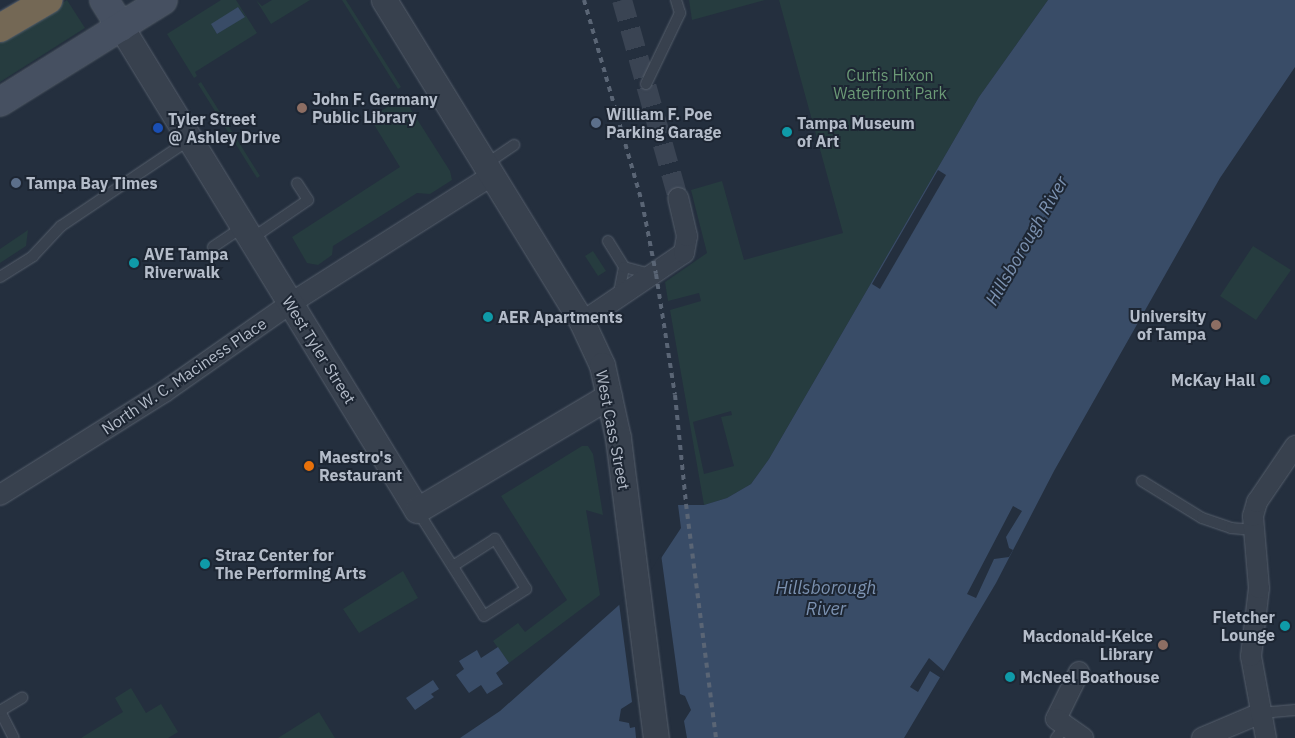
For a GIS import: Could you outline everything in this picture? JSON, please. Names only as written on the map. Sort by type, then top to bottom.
[{"type":"highway","points":[[0,28],[48,0]]},
{"type":"main road","name":"West Tyler Street","points":[[104,0],[121,27]]},
{"type":"main road","points":[[0,102],[163,0]]},
{"type":"street","name":"West Cass Street","points":[[384,0],[582,322],[602,365],[618,438],[656,738]]},
{"type":"street","name":"West Tyler Street","points":[[121,27],[418,510]]},
{"type":"street","name":"North W. C. Maciness Place","points":[[0,495],[172,387],[291,303],[489,170]]},
{"type":"street","points":[[582,322],[656,274],[684,253],[687,236],[678,198]]},
{"type":"street","points":[[418,510],[609,396]]},
{"type":"street","points":[[1266,738],[1251,656],[1259,588],[1253,530],[1257,502],[1295,446]]},
{"type":"street","points":[[1079,672],[1056,719],[1061,732],[1084,738]]},
{"type":"street","points":[[1202,738],[1261,713]]},
{"type":"lane","points":[[646,84],[680,13],[676,0]]},
{"type":"lane","points":[[0,277],[33,256],[61,226],[190,140]]},
{"type":"lane","points":[[489,170],[514,145]]},
{"type":"lane","points":[[212,247],[247,233],[308,200],[297,183]]},
{"type":"lane","points":[[608,241],[624,266],[623,283],[616,301]]},
{"type":"lane","points":[[624,266],[656,274]]},
{"type":"lane","points":[[1142,482],[1202,518],[1231,528],[1253,530]]},
{"type":"lane","points":[[418,510],[484,616],[526,589],[495,539],[453,566]]},
{"type":"lane","points":[[14,738],[0,711],[22,698]]},
{"type":"lane","points":[[1261,713],[1295,710]]},
{"type":"green space","points":[[67,0],[85,28],[0,82],[0,43]]},
{"type":"green space","points":[[221,0],[236,0],[257,33],[195,72],[197,76],[194,78],[167,34]],"holes":[[[238,7],[245,16],[217,34],[212,25]]]},
{"type":"green space","points":[[256,0],[262,6],[272,0],[310,0],[271,24]]},
{"type":"green space","points":[[342,0],[346,0],[401,87],[398,89]]},
{"type":"green space","points":[[689,0],[765,0],[692,20]]},
{"type":"green space","name":"Curtis Hixon Waterfront Park","points":[[779,0],[1048,0],[979,97],[769,459],[751,484],[727,498],[704,505],[670,310],[701,301],[699,293],[668,301],[665,282],[707,253],[691,190],[722,181],[744,260],[843,233]],"holes":[[[731,411],[732,415],[721,417],[734,466],[704,474],[693,422]]]},
{"type":"green space","points":[[201,82],[260,176],[257,178],[198,84]]},
{"type":"green space","points":[[403,97],[450,171],[452,180],[430,194],[417,193],[333,246],[332,255],[318,265],[307,263],[292,237],[400,167],[370,118]]},
{"type":"green space","points":[[28,230],[26,246],[0,263],[0,249]]},
{"type":"green space","points":[[1253,246],[1291,270],[1256,320],[1220,296]]},
{"type":"green space","points":[[593,251],[606,271],[598,276],[585,256]]},
{"type":"green space","points":[[582,446],[588,446],[593,454],[603,515],[586,510],[600,595],[509,663],[493,641],[518,623],[525,632],[567,600],[501,496]]},
{"type":"green space","points":[[403,571],[418,598],[359,633],[343,609]]},
{"type":"green space","points":[[131,688],[146,713],[161,704],[178,732],[168,738],[81,738],[123,712],[115,698]]},
{"type":"green space","points":[[319,712],[335,738],[278,738]]},
{"type":"water","name":"Hillsborough River","points":[[1048,0],[1295,0],[1295,67],[1220,178],[1054,471],[996,583],[904,738],[460,738],[500,711],[646,581],[681,528],[678,505],[704,505],[727,498],[751,484],[769,459],[979,97]]},
{"type":"water","points":[[238,7],[245,17],[217,34],[211,24]]},
{"type":"water","points":[[498,647],[509,663],[496,673],[503,684],[487,694],[481,685],[469,693],[456,675],[464,669],[459,661],[477,650],[481,658]]},
{"type":"water","points":[[433,680],[439,689],[431,694],[434,697],[415,710],[406,698]]},
{"type":"pier","points":[[938,170],[946,175],[880,289],[872,284]]},
{"type":"pier","points":[[1013,506],[1022,511],[1006,537],[1009,548],[1013,550],[1009,557],[994,559],[976,598],[967,594]]},
{"type":"pier","points":[[661,554],[680,694],[685,696],[691,710],[684,721],[687,738],[636,738],[635,727],[630,728],[629,723],[619,721],[621,709],[632,702],[619,603],[645,580]]},
{"type":"pier","points":[[929,658],[945,672],[941,678],[930,671],[918,692],[910,687]]},
{"type":"tunnel","points":[[622,0],[678,198]]},
{"type":"railway","points":[[584,0],[642,202],[656,274],[675,395],[686,504],[716,738]]},
{"type":"place","name":"John F. Germany Public Library","points":[[302,108]]},
{"type":"place","name":"William F. Poe Parking Garage","points":[[596,123]]},
{"type":"place","name":"Tyler Street @ Ashley Drive","points":[[158,128]]},
{"type":"place","name":"Tampa Museum of Art","points":[[787,132]]},
{"type":"place","name":"Tampa Bay Times","points":[[16,183]]},
{"type":"place","name":"AVE Tampa Riverwalk","points":[[134,263]]},
{"type":"place","name":"AER Apartments","points":[[488,317]]},
{"type":"place","name":"University of Tampa","points":[[1216,325]]},
{"type":"place","name":"McKay Hall","points":[[1265,380]]},
{"type":"place","name":"Maestro's Restaurant","points":[[309,466]]},
{"type":"place","name":"Straz Center for The Performing Arts","points":[[205,564]]},
{"type":"place","name":"Fletcher Lounge","points":[[1285,626]]},
{"type":"place","name":"Macdonald-Kelce Library","points":[[1163,645]]},
{"type":"place","name":"McNeel Boathouse","points":[[1010,677]]}]
